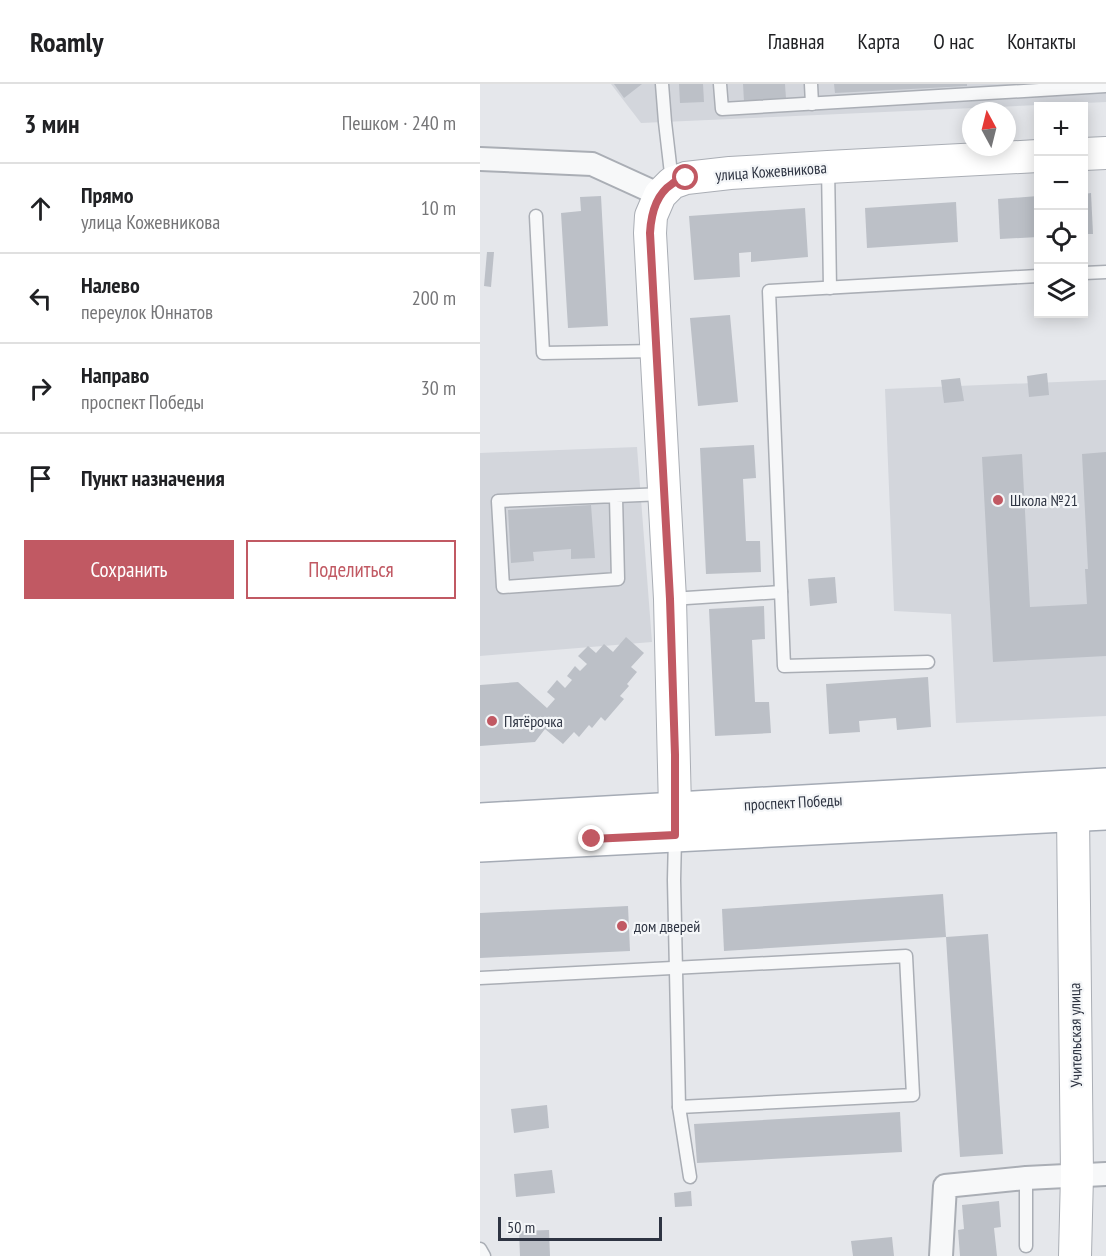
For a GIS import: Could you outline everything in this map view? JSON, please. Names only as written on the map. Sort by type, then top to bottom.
[{"type":"main road","name":"проспект Победы","points":[[480,845],[675,822],[1073,800],[1106,785]]},
{"type":"main road","name":"проспект Победы","points":[[1073,800],[1106,813]]},
{"type":"main road","name":"проспект Победы","points":[[480,820],[675,822]]},
{"type":"street","points":[[1088,154],[1106,153]]},
{"type":"street","name":"улица Кожевникова","points":[[666,189],[686,178],[730,173],[1034,156]]},
{"type":"street","points":[[480,159],[592,164],[666,189],[651,216],[650,233],[670,599],[675,822]]},
{"type":"street","name":"Учительская улица","points":[[1073,800],[1091,1174],[1075,1256]]},
{"type":"street","points":[[941,1256],[945,1186],[1091,1174]]},
{"type":"lane","points":[[653,84],[663,98]]},
{"type":"lane","points":[[663,84],[666,189]]},
{"type":"lane","points":[[720,84],[722,109],[813,104],[996,88],[1106,86]]},
{"type":"lane","points":[[811,84],[813,104]]},
{"type":"lane","points":[[828,167],[830,288]]},
{"type":"lane","points":[[536,216],[543,353],[657,351]]},
{"type":"lane","points":[[1088,273],[1106,272]]},
{"type":"lane","points":[[928,662],[784,666],[769,291],[1034,276]]},
{"type":"lane","points":[[616,496],[618,579],[503,587],[498,501],[616,496],[665,494]]},
{"type":"lane","points":[[670,599],[781,592]]},
{"type":"lane","points":[[675,822],[674,880],[679,1107],[690,1177]]},
{"type":"lane","points":[[480,978],[906,956],[913,1095],[679,1107]]},
{"type":"lane","points":[[1026,1178],[1026,1246]]},
{"type":"lane","points":[[480,1248],[484,1256]]},
{"type":"shaded area","points":[[611,84],[1106,84],[1106,102],[1034,102],[1034,105],[1016,106],[1016,102],[962,102],[962,109],[641,123]]},
{"type":"shaded area","name":"Школа №21","points":[[1106,380],[1106,716],[956,723],[951,614],[894,611],[885,389]]},
{"type":"shaded area","points":[[637,447],[652,642],[480,656],[480,453]]},
{"type":"building","points":[[614,84],[642,84],[624,98]]},
{"type":"building","points":[[679,84],[703,84],[704,102],[680,103]]},
{"type":"building","points":[[743,84],[785,84],[786,99],[744,101]]},
{"type":"building","points":[[834,84],[967,84],[967,86],[835,93]]},
{"type":"building","points":[[1088,193],[1091,193],[1093,234],[1088,234]]},
{"type":"building","points":[[601,196],[608,326],[568,328],[561,213],[581,211],[580,197]]},
{"type":"building","points":[[1034,196],[1034,237],[1000,239],[998,199]]},
{"type":"building","points":[[956,202],[958,242],[867,248],[865,208]]},
{"type":"building","points":[[805,208],[808,257],[751,262],[751,252],[739,253],[740,277],[694,280],[689,216]]},
{"type":"building","points":[[487,252],[494,252],[491,287],[484,286]]},
{"type":"building","points":[[730,315],[738,402],[698,406],[690,318]]},
{"type":"building","points":[[1047,373],[1049,395],[1029,397],[1027,376]]},
{"type":"building","points":[[960,378],[964,401],[944,403],[941,380]]},
{"type":"building","points":[[754,445],[756,478],[743,479],[746,541],[760,541],[761,572],[706,574],[700,448]]},
{"type":"building","points":[[1106,452],[1106,656],[993,662],[982,457],[1022,454],[1030,607],[1087,604],[1085,569],[1088,569],[1082,454]]},
{"type":"building","points":[[591,505],[595,558],[571,559],[571,549],[533,552],[534,561],[511,563],[508,510]]},
{"type":"building","points":[[835,577],[837,603],[810,606],[808,579]]},
{"type":"building","points":[[764,606],[765,639],[752,640],[755,702],[769,702],[771,733],[715,736],[709,609]]},
{"type":"building","points":[[626,637],[644,653],[631,667],[637,672],[620,696],[624,699],[605,721],[601,717],[592,728],[589,725],[579,737],[574,732],[563,744],[545,729],[535,742],[480,746],[480,685],[518,682],[547,708],[555,699],[547,692],[557,680],[565,688],[572,680],[567,676],[575,666],[580,671],[587,664],[578,656],[588,646],[596,653],[604,644],[613,652]]},
{"type":"building","points":[[928,677],[931,727],[897,730],[896,718],[859,721],[860,732],[829,734],[826,684]]},
{"type":"building","points":[[943,894],[946,937],[724,951],[722,909]]},
{"type":"building","points":[[628,906],[630,951],[480,958],[480,913]]},
{"type":"building","points":[[988,934],[1003,1154],[960,1157],[946,937]]},
{"type":"building","points":[[547,1105],[549,1128],[514,1133],[511,1109]]},
{"type":"building","points":[[900,1112],[902,1152],[697,1163],[694,1124]]},
{"type":"building","points":[[552,1170],[555,1193],[516,1197],[514,1174]]},
{"type":"building","points":[[691,1191],[692,1206],[675,1207],[674,1193]]},
{"type":"building","points":[[999,1201],[1001,1227],[994,1228],[997,1256],[960,1256],[958,1230],[964,1229],[962,1205]]},
{"type":"building","points":[[549,1230],[550,1256],[520,1256],[519,1231]]},
{"type":"building","points":[[892,1237],[894,1256],[853,1256],[851,1241]]},
{"type":"place","name":"Школа №21","points":[[998,500]]},
{"type":"place","name":"Пятёрочка","points":[[492,721]]},
{"type":"place","name":"дом дверей","points":[[622,926]]},
{"type":"route","points":[[592,839],[675,835],[670,599],[650,233],[651,216],[660,195],[672,183],[686,178]]}]
